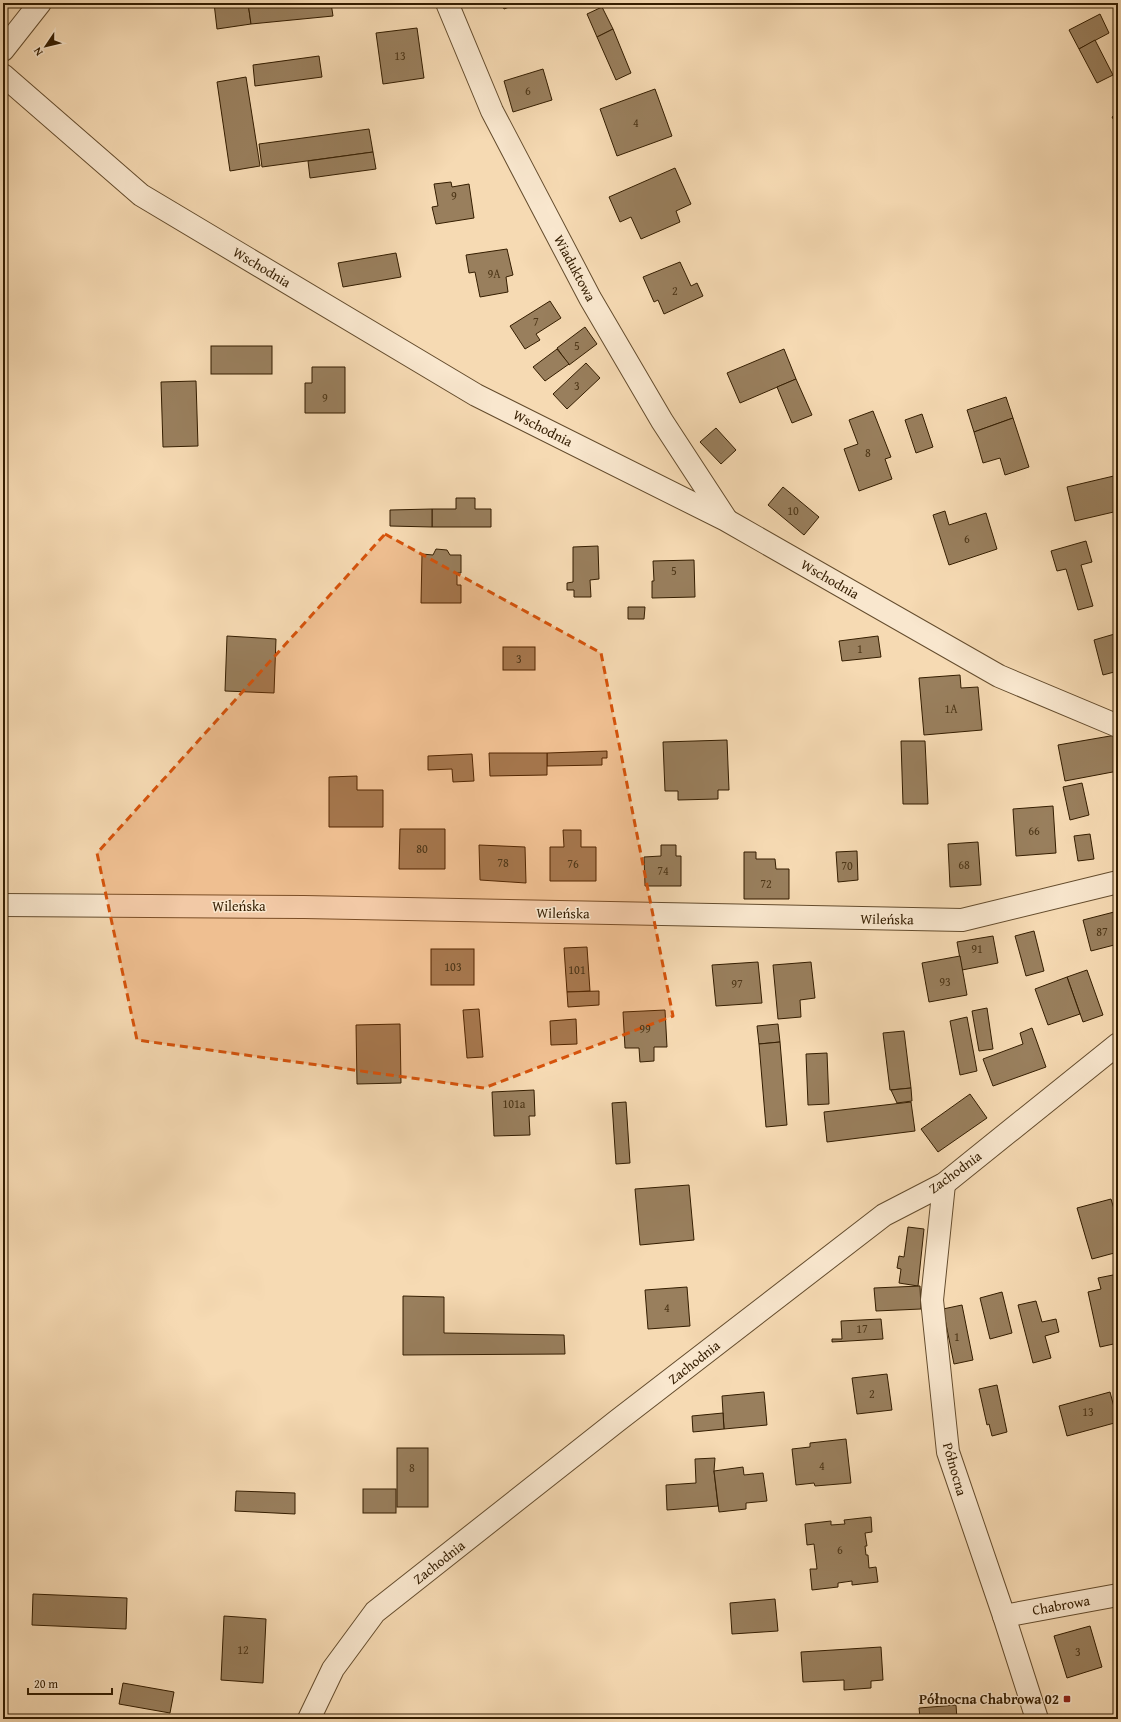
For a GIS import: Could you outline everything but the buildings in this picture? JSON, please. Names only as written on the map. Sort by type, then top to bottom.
[{"type":"street","points":[[3,50],[40,3]]},
{"type":"street","name":"Wiaduktowa","points":[[446,3],[492,111],[590,298],[662,421],[726,520]]},
{"type":"street","name":"Wschodnia","points":[[3,76],[141,195],[476,395],[726,520],[999,676],[1118,726]]},
{"type":"street","name":"Wileńska","points":[[3,905],[311,907],[962,920],[1118,882]]},
{"type":"street","name":"Zachodnia","points":[[309,1719],[333,1669],[375,1612],[617,1421],[884,1215],[944,1184],[1118,1044]]},
{"type":"street","name":"Północna","points":[[944,1184],[932,1300],[948,1452],[1004,1616],[1037,1719]]},
{"type":"street","name":"Chabrowa","points":[[1004,1616],[1118,1595]]},
{"type":"highlighted area","points":[[385,534],[601,653],[673,1016],[484,1088],[137,1040],[97,853]]},
{"type":"place","name":"Północna Chabrowa 02","points":[[1067,1699]]}]
